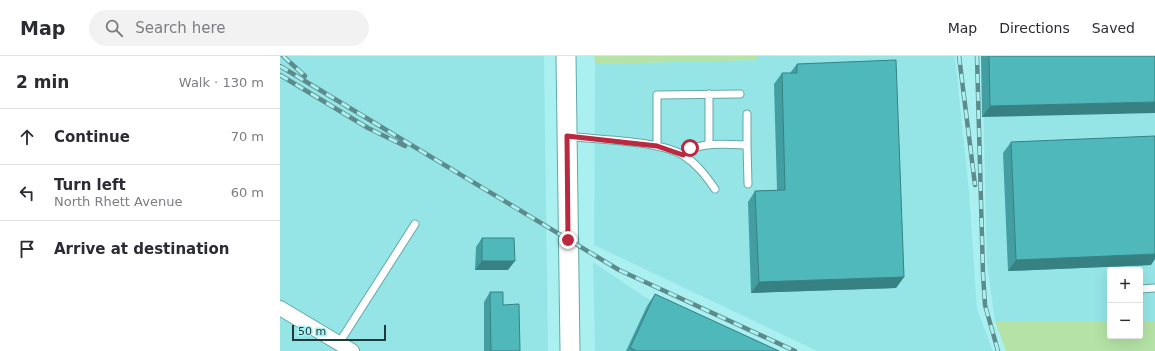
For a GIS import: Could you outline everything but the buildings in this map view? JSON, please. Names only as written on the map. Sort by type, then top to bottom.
[{"type":"main road","points":[[566,56],[570,351]]},
{"type":"street","points":[[280,308],[352,351]]},
{"type":"lane","points":[[709,94],[709,145]]},
{"type":"lane","points":[[657,146],[657,95],[740,94]]},
{"type":"lane","points":[[747,114],[748,184]]},
{"type":"lane","points":[[567,136],[657,146],[683,155],[700,168],[715,189]]},
{"type":"lane","points":[[683,155],[690,148],[709,145],[747,145]]},
{"type":"lane","points":[[339,343],[415,224]]},
{"type":"lane","points":[[1143,289],[1155,288]]},
{"type":"shaded area","points":[[280,56],[544,56],[548,351],[280,351]]},
{"type":"shaded area","points":[[757,56],[955,56],[969,192],[977,309],[993,351],[817,351],[594,245],[595,64],[757,60]]},
{"type":"shaded area","points":[[982,56],[1155,56],[1155,321],[1143,321],[1143,267],[1107,267],[1107,321],[995,321],[987,265]]},
{"type":"shaded area","points":[[593,262],[645,297],[765,351],[595,351]]},
{"type":"green space","points":[[594,56],[757,56],[757,60],[595,64]]},
{"type":"green space","points":[[995,321],[1107,321],[1107,339],[1143,339],[1143,321],[1155,321],[1155,351],[1006,351]]},
{"type":"railway","points":[[283,56],[305,76]]},
{"type":"railway","points":[[959,56],[975,185]]},
{"type":"railway","points":[[977,56],[985,305],[998,351]]},
{"type":"railway","points":[[280,66],[619,270],[795,351]]},
{"type":"railway","points":[[280,75],[368,128],[405,146]]},
{"type":"route","points":[[568,240],[567,136],[657,146],[683,155],[690,148]]}]
